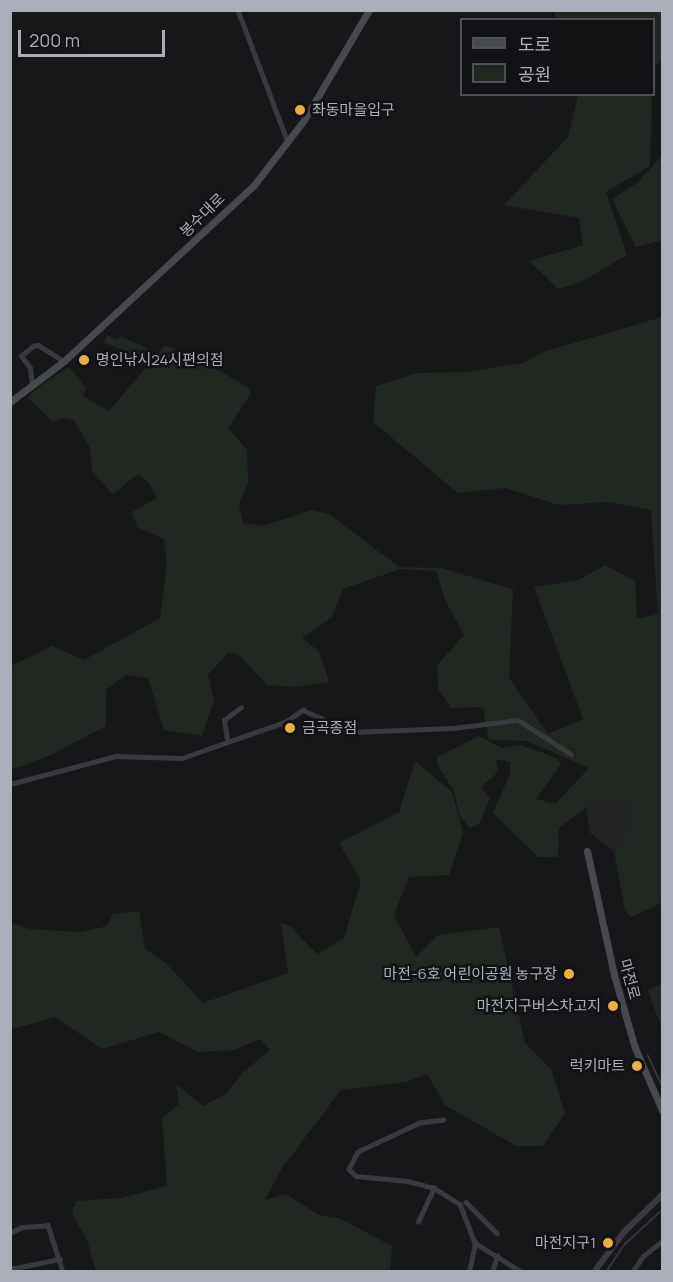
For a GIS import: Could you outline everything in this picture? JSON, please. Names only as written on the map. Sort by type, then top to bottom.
[{"type":"main road","name":"봉수대로","points":[[10,402],[64,362],[254,185],[288,142],[369,10]]},
{"type":"main road","name":"마전로","points":[[587,851],[632,1037],[663,1110]]},
{"type":"street","points":[[238,10],[288,142]]},
{"type":"street","points":[[32,386],[30,368],[21,356],[33,346],[38,345],[64,362]]},
{"type":"street","points":[[227,739],[224,720],[242,707]]},
{"type":"street","points":[[10,784],[116,756],[182,758],[227,739],[285,722],[307,710],[351,732],[453,728],[518,720],[571,754]]},
{"type":"street","points":[[444,1120],[420,1124],[368,1147],[354,1154],[350,1165],[356,1176],[408,1181],[434,1188],[460,1204],[475,1242],[469,1272]]},
{"type":"street","points":[[418,1222],[434,1188]]},
{"type":"street","points":[[594,1272],[624,1232],[663,1195]]},
{"type":"street","points":[[466,1202],[497,1233]]},
{"type":"street","points":[[10,1233],[22,1227],[48,1225],[63,1272]]},
{"type":"street","points":[[632,1272],[643,1256],[663,1241]]},
{"type":"street","points":[[475,1242],[522,1272]]},
{"type":"street","points":[[492,1272],[497,1256]]},
{"type":"street","points":[[10,1269],[60,1259]]},
{"type":"shaded area","points":[[625,804],[634,810],[623,845],[614,851],[590,833],[586,809],[590,805]]},
{"type":"green space","points":[[553,11],[662,11],[662,62],[655,65],[655,18],[556,18]]},
{"type":"green space","points":[[578,96],[652,96],[650,166],[606,192],[627,255],[581,282],[558,289],[529,261],[583,245],[579,218],[504,205],[568,137]]},
{"type":"green space","points":[[662,156],[662,240],[636,247],[612,199],[637,183]]},
{"type":"green space","points":[[662,317],[662,903],[631,917],[625,910],[614,851],[623,844],[634,810],[625,804],[590,805],[559,828],[558,857],[538,857],[493,813],[510,774],[510,762],[496,759],[498,772],[481,787],[490,798],[480,823],[470,828],[460,816],[453,789],[437,764],[437,757],[479,736],[502,748],[521,745],[557,758],[561,764],[536,799],[555,804],[589,768],[527,741],[489,740],[483,707],[451,708],[438,689],[437,665],[464,635],[445,600],[436,571],[400,569],[343,589],[332,617],[302,638],[319,651],[329,682],[294,687],[267,685],[238,654],[228,653],[208,675],[214,701],[202,736],[164,730],[148,678],[126,675],[106,690],[106,726],[51,755],[11,770],[11,666],[52,646],[84,660],[160,618],[167,563],[164,539],[137,527],[132,512],[157,498],[149,483],[138,474],[113,494],[92,472],[90,448],[74,420],[64,418],[53,422],[27,397],[48,380],[69,367],[86,388],[83,396],[109,411],[165,345],[201,360],[249,388],[251,393],[228,428],[247,450],[248,483],[239,505],[243,523],[263,526],[312,510],[329,514],[399,567],[441,568],[513,589],[509,678],[548,734],[583,719],[534,587],[579,580],[605,565],[635,581],[637,619],[658,614],[651,510],[608,502],[559,505],[505,488],[458,493],[373,422],[376,386],[417,373],[466,372],[523,363],[543,352]]},
{"type":"green space","points":[[107,335],[118,340],[120,336],[151,350],[147,359],[104,343]]},
{"type":"green space","points":[[415,761],[452,792],[463,833],[449,875],[409,877],[394,915],[416,957],[438,935],[499,927],[525,1043],[551,1069],[565,1113],[543,1146],[516,1146],[445,1105],[427,1074],[406,1082],[341,1090],[282,1168],[265,1200],[286,1194],[319,1215],[339,1218],[392,1246],[390,1271],[96,1271],[87,1240],[72,1214],[76,1201],[121,1198],[167,1186],[162,1118],[179,1104],[176,1084],[203,1106],[226,1094],[242,1073],[270,1050],[260,1039],[234,1050],[198,1052],[159,1032],[102,1049],[55,1017],[16,1028],[11,1026],[11,923],[30,929],[81,932],[107,926],[113,914],[139,911],[145,949],[167,964],[203,1003],[288,973],[281,923],[290,926],[317,954],[344,938],[361,881],[339,843],[399,812]]},
{"type":"green space","points":[[662,983],[662,1029],[648,991]]},
{"type":"waterway","points":[[648,1055],[662,1085]]},
{"type":"waterway","points":[[606,1272],[625,1244],[662,1210]]},
{"type":"place","name":"좌동마을입구","points":[[300,110]]},
{"type":"place","name":"명인낚시24시편의점","points":[[84,360]]},
{"type":"place","name":"금곡종점","points":[[290,728]]},
{"type":"place","name":"마전-6호 어린이공원 농구장","points":[[569,974]]},
{"type":"place","name":"마전지구버스차고지","points":[[613,1006]]},
{"type":"place","name":"럭키마트","points":[[637,1066]]},
{"type":"place","name":"마전지구1","points":[[608,1243]]}]
